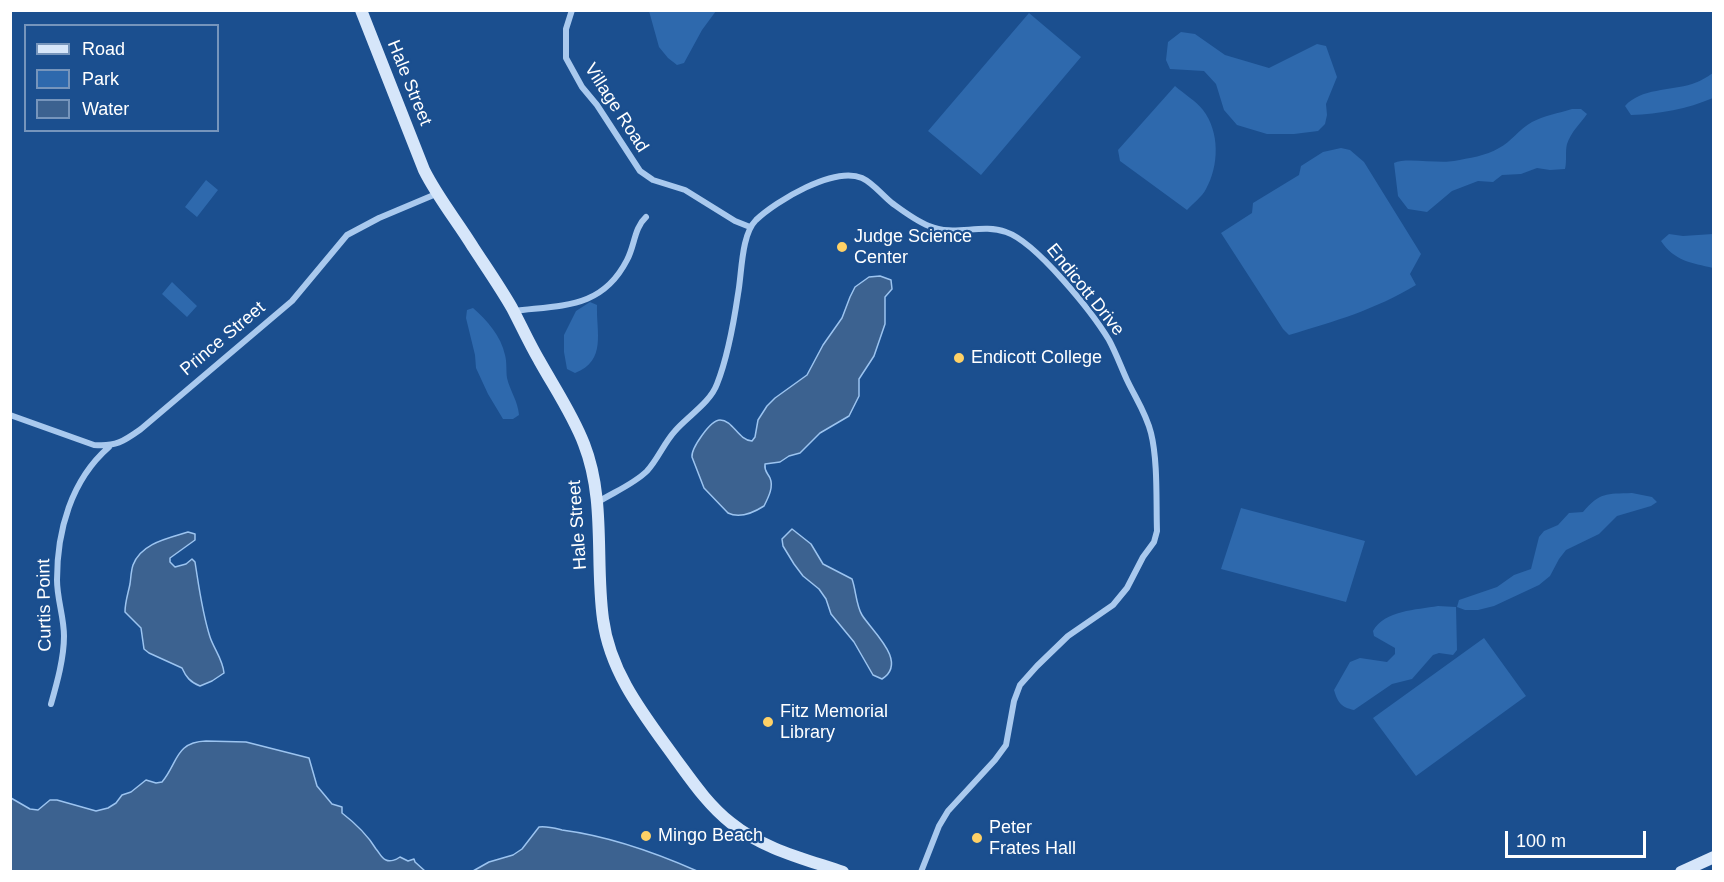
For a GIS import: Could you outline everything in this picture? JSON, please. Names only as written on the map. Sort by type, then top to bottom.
[{"type":"main road","name":"Hale Street","points":[[361,10],[424,170],[436,194],[463,230],[513,311],[584,442],[598,502],[600,600],[603,623],[607,643],[629,694],[711,805],[732,824],[752,837],[796,857],[843,872]]},
{"type":"main road","points":[[1681,872],[1713,857]]},
{"type":"street","name":"Village Road","points":[[572,10],[566,29],[566,58],[582,87],[597,105],[640,171],[653,180],[685,190],[735,221],[750,227]]},
{"type":"street","name":"Endicott Drive","points":[[750,227],[766,211],[794,194],[826,180],[852,176],[863,179],[899,208],[928,226],[950,232],[992,230],[1005,231],[1013,235],[1038,255],[1100,328],[1140,402],[1152,435],[1157,531],[1154,542],[1143,557],[1127,588],[1113,605],[1068,636],[1036,666],[1020,686],[1014,700],[1006,744],[995,760],[948,811],[939,826],[921,872]]},
{"type":"street","name":"Prince Street","points":[[109,447],[124,441],[141,429],[283,308],[305,286],[347,235],[379,218],[436,194]]},
{"type":"street","points":[[513,311],[573,304],[604,291],[627,261],[634,244],[638,224],[646,217]]},
{"type":"street","points":[[598,502],[633,482],[647,471],[675,431],[715,390],[738,297],[745,243],[750,227]]},
{"type":"street","points":[[10,415],[94,445],[109,447]]},
{"type":"street","name":"Curtis Point","points":[[51,704],[64,636],[57,582],[64,518],[81,479],[96,458],[109,447]]},
{"type":"green space","points":[[649,10],[716,11],[702,30],[684,63],[677,65],[659,47]]},
{"type":"green space","points":[[1029,13],[1081,57],[981,175],[928,131]]},
{"type":"green space","points":[[1181,32],[1195,34],[1225,55],[1269,68],[1317,44],[1326,46],[1337,77],[1326,104],[1325,124],[1318,131],[1294,134],[1267,134],[1237,125],[1224,110],[1216,84],[1204,71],[1170,69],[1166,60],[1168,42]]},
{"type":"green space","points":[[1713,73],[1713,98],[1703,102],[1663,112],[1631,115],[1625,106],[1647,93],[1692,84]]},
{"type":"green space","points":[[1175,86],[1203,110],[1209,119],[1216,149],[1213,170],[1206,189],[1187,210],[1120,161],[1118,150]]},
{"type":"green space","points":[[1572,109],[1581,109],[1587,114],[1573,132],[1566,147],[1565,169],[1537,168],[1521,174],[1502,175],[1493,182],[1478,181],[1452,191],[1427,212],[1408,209],[1398,196],[1394,163],[1399,161],[1447,162],[1483,155],[1503,145],[1532,122]]},
{"type":"green space","points":[[1341,148],[1350,150],[1364,162],[1421,254],[1410,274],[1416,285],[1370,308],[1289,335],[1221,233],[1252,213],[1253,203],[1299,175],[1301,166],[1323,152]]},
{"type":"green space","points":[[206,180],[218,190],[197,217],[185,207]]},
{"type":"green space","points":[[1669,234],[1683,236],[1713,234],[1713,268],[1684,260],[1672,253],[1661,241]]},
{"type":"green space","points":[[172,282],[197,306],[187,317],[162,294]]},
{"type":"green space","points":[[590,302],[597,305],[598,345],[592,361],[575,373],[567,369],[564,335],[576,311]]},
{"type":"green space","points":[[473,308],[493,329],[503,348],[507,378],[519,415],[513,419],[503,419],[476,368],[466,318],[467,310]]},
{"type":"green space","points":[[1632,493],[1652,497],[1657,502],[1617,516],[1599,534],[1566,550],[1550,576],[1539,585],[1494,606],[1478,610],[1465,610],[1457,607],[1459,600],[1497,587],[1514,575],[1531,569],[1539,537],[1544,531],[1558,525],[1569,513],[1583,512],[1604,495]]},
{"type":"green space","points":[[1241,508],[1365,541],[1346,602],[1221,569]]},
{"type":"green space","points":[[1438,606],[1456,607],[1457,650],[1453,655],[1439,653],[1433,655],[1412,679],[1392,684],[1354,710],[1341,704],[1334,690],[1350,662],[1360,658],[1387,662],[1395,654],[1395,648],[1374,636],[1373,631],[1378,624],[1402,612]]},
{"type":"green space","points":[[1484,638],[1526,696],[1416,776],[1373,718]]},
{"type":"water","points":[[880,276],[891,280],[892,289],[885,297],[885,324],[874,356],[859,379],[859,396],[849,416],[820,433],[800,453],[780,462],[765,464],[771,485],[764,506],[746,514],[728,513],[704,488],[692,457],[698,442],[711,425],[720,420],[729,423],[743,437],[752,441],[758,420],[767,406],[807,375],[823,345],[842,318],[855,287],[869,277]]},
{"type":"water","points":[[792,529],[811,544],[823,564],[852,579],[860,611],[890,655],[892,664],[889,672],[882,679],[873,675],[854,642],[831,614],[826,599],[819,589],[803,576],[783,546],[782,539]]},
{"type":"water","points":[[188,532],[195,534],[195,540],[170,558],[170,562],[175,567],[186,564],[192,559],[195,562],[207,628],[224,673],[200,686],[189,679],[182,668],[144,649],[141,628],[125,612],[133,565],[142,551],[156,542]]},
{"type":"water","points":[[196,742],[246,742],[309,758],[317,786],[332,804],[342,807],[342,813],[365,834],[383,858],[389,861],[400,857],[408,861],[414,859],[425,871],[11,871],[11,798],[30,809],[38,810],[50,800],[96,811],[108,808],[122,795],[131,792],[146,780],[162,782],[183,749]]},
{"type":"water","points":[[539,827],[550,827],[614,841],[648,851],[697,871],[473,871],[522,849]]},
{"type":"place","name":"Judge Science Center","points":[[842,247]]},
{"type":"place","name":"Endicott College","points":[[959,358]]},
{"type":"place","name":"Fitz Memorial Library","points":[[768,722]]},
{"type":"place","name":"Mingo Beach","points":[[646,836]]},
{"type":"place","name":"Peter Frates Hall","points":[[977,838]]}]
